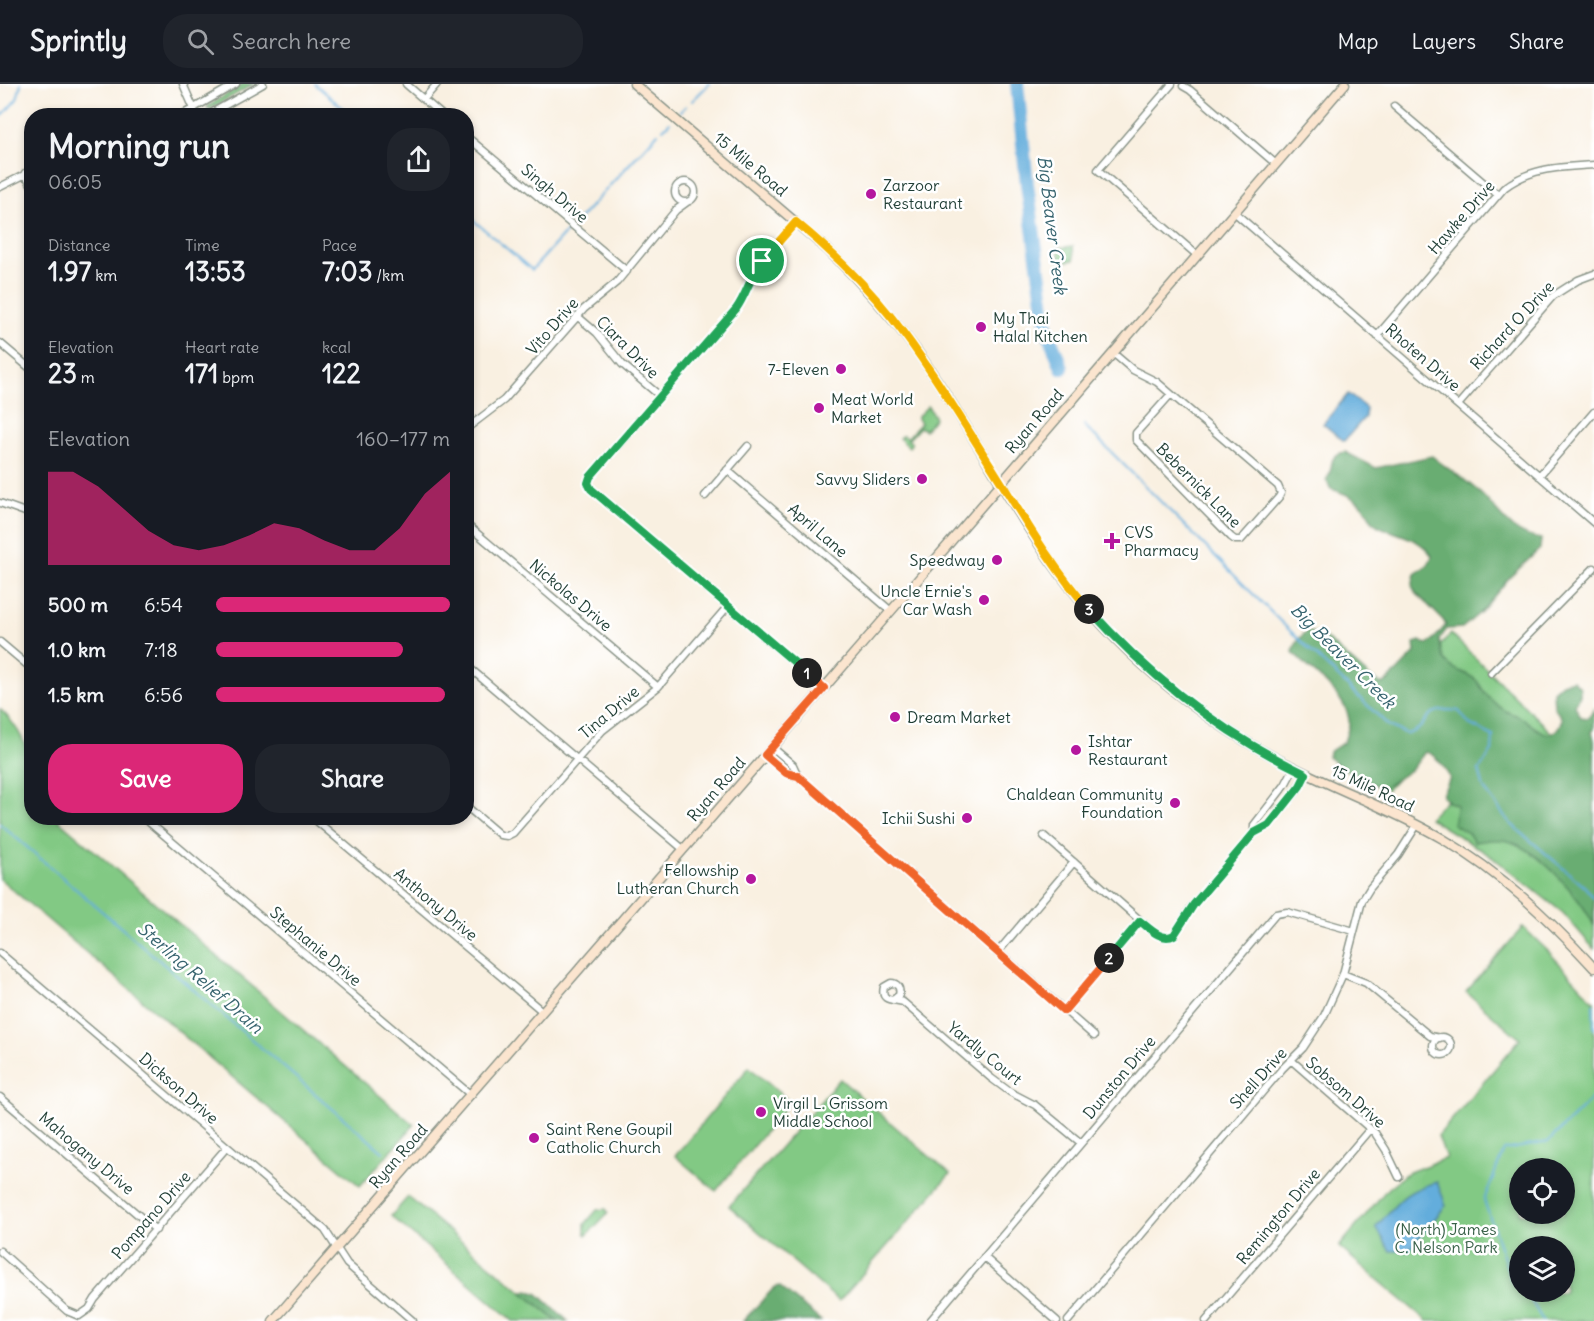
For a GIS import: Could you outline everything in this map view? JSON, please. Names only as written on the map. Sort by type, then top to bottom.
[{"type":"main road","name":"15 Mile Road","points":[[634,84],[796,222],[854,276],[891,316],[932,373],[1035,537],[1071,589],[1130,652],[1199,710],[1253,746],[1306,774],[1371,802],[1451,844],[1497,876],[1549,921],[1594,968]]},
{"type":"main road","name":"Ryan Road","points":[[273,1321],[891,611],[1345,84]]},
{"type":"street","points":[[183,84],[194,108]]},
{"type":"street","points":[[202,108],[236,84]]},
{"type":"street","points":[[220,108],[263,84]]},
{"type":"street","points":[[406,84],[434,108]]},
{"type":"street","points":[[424,99],[437,84]]},
{"type":"street","points":[[1168,85],[1098,170],[1197,255]]},
{"type":"street","points":[[1183,86],[1275,164]]},
{"type":"street","points":[[1395,106],[1498,195]]},
{"type":"street","name":"Singh Drive","points":[[474,142],[627,271]]},
{"type":"street","name":"Hawke Drive","points":[[1377,336],[1498,195],[1516,180],[1533,172],[1556,167],[1594,165]]},
{"type":"street","points":[[0,188],[24,174]]},
{"type":"street","points":[[676,196],[680,201],[687,202],[694,195],[694,188],[690,183],[683,182],[678,185],[675,190],[676,210]]},
{"type":"street","name":"Vito Drive","points":[[474,423],[504,400],[577,316],[627,271],[676,210],[687,202]]},
{"type":"street","name":"Rhoten Drive","points":[[1234,212],[1594,523]]},
{"type":"street","points":[[796,222],[755,269],[736,309],[590,477],[588,483],[591,489],[824,688]]},
{"type":"street","name":"Richard O Drive","points":[[1458,405],[1553,296],[1578,280],[1594,274]]},
{"type":"street","name":"Ciara Drive","points":[[577,316],[597,333],[622,364],[660,396]]},
{"type":"street","points":[[0,343],[24,363]]},
{"type":"street","name":"Bebernick Lane","points":[[1113,353],[1133,370],[1153,379],[1171,394],[1278,486],[1281,491],[1279,497],[1241,540],[1231,537],[1135,438],[1136,433],[1171,394]]},
{"type":"street","points":[[1539,476],[1594,412]]},
{"type":"street","points":[[705,496],[748,447]]},
{"type":"street","name":"April Lane","points":[[727,470],[891,611]]},
{"type":"street","points":[[0,503],[24,512]]},
{"type":"street","name":"Nickolas Drive","points":[[474,531],[658,687]]},
{"type":"street","points":[[1491,673],[1594,568]]},
{"type":"street","name":"Tina Drive","points":[[474,813],[500,834],[507,836],[513,833],[602,731],[658,687],[728,606]]},
{"type":"street","points":[[0,642],[24,662]]},
{"type":"street","points":[[474,672],[683,849]]},
{"type":"street","points":[[772,747],[793,765],[798,776],[1094,1036]]},
{"type":"street","points":[[765,755],[786,773],[798,776]]},
{"type":"street","points":[[1254,833],[1254,825],[1286,785],[1294,768]]},
{"type":"street","points":[[1044,836],[1140,921],[1163,937],[1172,937],[1191,907],[1254,833],[1269,825],[1300,786],[1306,774]]},
{"type":"street","name":"Stephanie Drive","points":[[152,825],[471,1095]]},
{"type":"street","name":"Anthony Drive","points":[[321,825],[542,1011]]},
{"type":"street","name":"Shell Drive","points":[[1068,1321],[1316,1029],[1344,974],[1362,901],[1398,855],[1416,825]]},
{"type":"street","points":[[997,953],[1074,862]]},
{"type":"street","name":"Dunston Drive","points":[[930,1321],[1276,914],[1287,912],[1354,931]]},
{"type":"street","points":[[1064,1011],[1140,921]]},
{"type":"street","name":"Dickson Drive","points":[[0,953],[325,1230],[347,1264],[413,1321]]},
{"type":"street","points":[[1344,974],[1366,983],[1430,1036],[1446,1039],[1450,1043],[1449,1051],[1445,1055],[1435,1052],[1430,1036]]},
{"type":"street","points":[[900,992],[893,1000],[888,999],[883,990],[885,985],[894,983],[898,987],[900,992],[903,1002]]},
{"type":"street","name":"Yardly Court","points":[[893,1000],[903,1002],[1004,1089],[1035,1105],[1081,1143]]},
{"type":"street","points":[[1433,1046],[1440,1038]]},
{"type":"street","name":"Sobsom Drive","points":[[1291,1060],[1370,1129],[1383,1144],[1399,1177]]},
{"type":"street","name":"Mahogany Drive","points":[[0,1097],[156,1230]]},
{"type":"street","name":"Remington Drive","points":[[1206,1321],[1370,1129]]},
{"type":"street","name":"Pompano Drive","points":[[0,1251],[67,1311],[79,1316],[89,1309],[95,1299],[227,1147]]},
{"type":"street","points":[[984,1257],[1057,1321]]},
{"type":"green space","points":[[243,84],[254,84],[212,108],[207,108]]},
{"type":"green space","points":[[1073,246],[1074,260],[1060,262],[1058,248]]},
{"type":"green space","points":[[928,406],[935,418],[925,430],[920,427],[908,440],[912,443],[909,447],[899,438],[903,435],[907,438],[921,423],[917,417]]},
{"type":"green space","points":[[1345,452],[1376,468],[1432,456],[1475,488],[1513,528],[1541,539],[1540,549],[1509,578],[1482,611],[1462,628],[1447,629],[1439,640],[1443,657],[1449,665],[1477,681],[1500,707],[1544,733],[1554,732],[1562,719],[1554,707],[1553,691],[1562,683],[1573,680],[1580,687],[1580,695],[1575,706],[1581,717],[1588,718],[1594,709],[1592,732],[1594,740],[1594,926],[1579,901],[1556,874],[1529,851],[1503,840],[1474,842],[1468,833],[1453,824],[1457,805],[1448,802],[1442,795],[1450,778],[1437,758],[1425,752],[1412,769],[1382,789],[1341,767],[1328,757],[1329,752],[1344,742],[1349,720],[1347,711],[1335,693],[1293,652],[1300,638],[1307,631],[1322,635],[1371,678],[1382,684],[1389,680],[1415,653],[1414,643],[1420,641],[1427,644],[1446,625],[1412,586],[1415,574],[1428,565],[1432,556],[1427,549],[1414,540],[1377,525],[1359,502],[1331,489],[1326,480],[1333,459]]},
{"type":"green space","points":[[1451,634],[1578,759],[1594,742],[1594,949],[1563,913],[1491,856],[1429,818],[1491,751],[1454,719],[1387,790],[1334,762]]},
{"type":"green space","name":"Sterling Relief Drain","points":[[0,709],[11,721],[24,742],[24,825],[64,825],[414,1125],[360,1186],[0,879]]},
{"type":"green space","points":[[1294,781],[1296,784],[1275,812],[1272,812],[1271,809]]},
{"type":"green space","name":"(North) James C. Nelson Park","points":[[1523,927],[1594,1001],[1594,1321],[1427,1321],[1339,1247],[1388,1188],[1407,1173],[1446,1158],[1438,1136],[1520,1039],[1466,992]]},
{"type":"green space","points":[[749,1067],[790,1102],[716,1191],[675,1156]]},
{"type":"green space","points":[[840,1079],[950,1174],[839,1301],[729,1206]]},
{"type":"green space","points":[[408,1197],[557,1321],[513,1321],[391,1216]]},
{"type":"green space","points":[[606,1209],[608,1213],[587,1235],[585,1224],[597,1210]]},
{"type":"green space","points":[[779,1286],[821,1321],[743,1321],[774,1288]]},
{"type":"green space","points":[[528,1290],[538,1294],[568,1321],[557,1321],[522,1292]]},
{"type":"water","points":[[1348,394],[1366,408],[1365,417],[1344,441],[1323,424]]},
{"type":"water","points":[[1437,1182],[1446,1205],[1409,1251],[1390,1251],[1376,1227],[1402,1198],[1416,1189]]},
{"type":"waterway","points":[[0,118],[17,99],[21,84]]},
{"type":"waterway","points":[[315,84],[343,108]]},
{"type":"waterway","points":[[692,101],[709,84]]},
{"type":"waterway","name":"Big Beaver Creek","points":[[1017,84],[1027,184],[1047,330],[1062,368]]},
{"type":"waterway","points":[[680,112],[686,106]]},
{"type":"waterway","points":[[663,129],[670,122]]},
{"type":"waterway","points":[[579,219],[658,133]]},
{"type":"waterway","points":[[474,221],[532,270],[568,230]]},
{"type":"waterway","name":"Big Beaver Creek","points":[[1084,425],[1281,622],[1389,726],[1407,734],[1421,727],[1433,713],[1442,710],[1459,711],[1469,724],[1493,736],[1492,751],[1479,770],[1484,789],[1510,823],[1585,887],[1594,898]]},
{"type":"waterway","name":"Sterling Relief Drain","points":[[0,824],[383,1152]]},
{"type":"waterway","name":"Big Beaver Creek","points":[[1593,1004],[1594,1028]]},
{"type":"waterway","name":"Big Beaver Creek","points":[[1509,1273],[1484,1200],[1504,1150],[1548,1142],[1594,1096]]},
{"type":"waterway","name":"Big Beaver Creek","points":[[1532,1302],[1543,1321]]},
{"type":"place","name":"Zarzoor Restaurant","points":[[871,194]]},
{"type":"place","name":"My Thai Halal Kitchen","points":[[981,327]]},
{"type":"place","name":"7-Eleven","points":[[841,369]]},
{"type":"place","name":"Meat World Market","points":[[819,408]]},
{"type":"place","name":"Savvy Sliders","points":[[922,479]]},
{"type":"place","name":"CVS Pharmacy","points":[[1112,541]]},
{"type":"place","name":"Speedway","points":[[997,560]]},
{"type":"place","name":"Uncle Ernie's Car Wash","points":[[984,600]]},
{"type":"place","name":"Dream Market","points":[[895,717]]},
{"type":"place","name":"Ishtar Restaurant","points":[[1076,750]]},
{"type":"place","name":"Chaldean Community Foundation","points":[[1175,803]]},
{"type":"place","name":"Ichii Sushi","points":[[967,818]]},
{"type":"place","name":"Fellowship Lutheran Church","points":[[751,879]]},
{"type":"place","name":"Virgil L. Grissom Middle School","points":[[761,1112]]},
{"type":"place","name":"Saint Rene Goupil Catholic Church","points":[[534,1138]]},
{"type":"route","points":[[796,222],[828,250],[891,316],[918,352],[1050,561],[1071,589],[1144,666],[1182,697],[1253,746],[1306,774],[1300,786],[1269,825],[1254,833],[1189,910],[1174,935],[1165,938],[1140,921],[1064,1011],[798,776],[786,773],[765,755],[824,688],[589,486],[590,477],[740,304],[755,269],[762,261],[796,222]]}]
